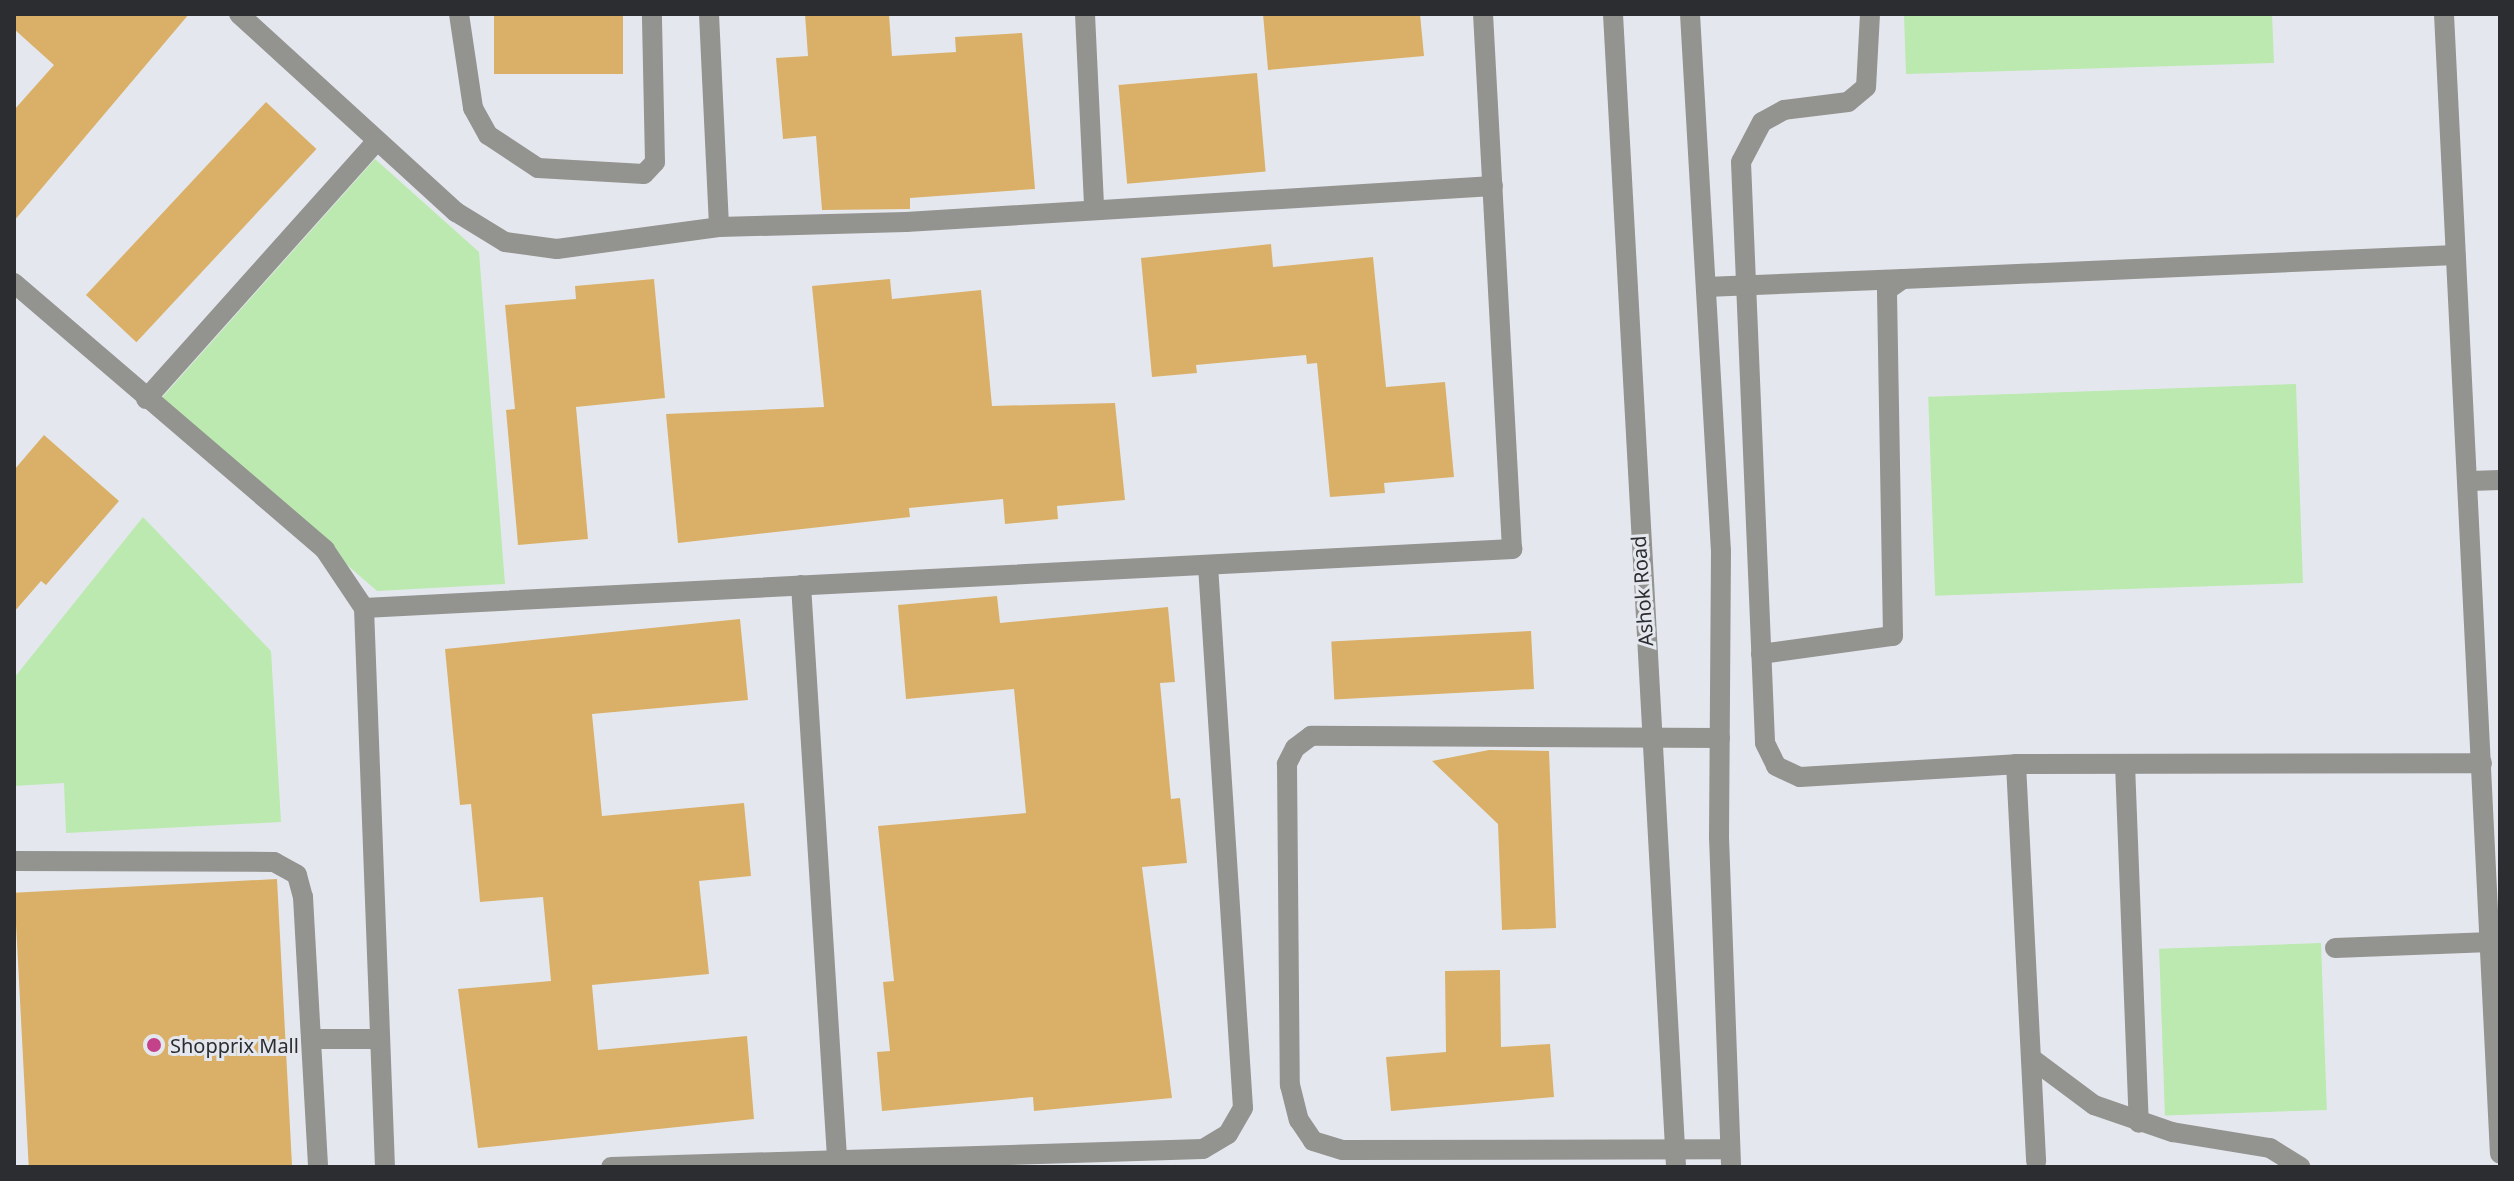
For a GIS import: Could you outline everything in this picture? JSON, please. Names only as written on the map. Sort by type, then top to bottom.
[{"type":"street","points":[[239,14],[456,212],[505,242],[557,249],[719,227],[906,222],[1094,207],[1493,186]]},
{"type":"street","points":[[459,14],[473,108],[488,135],[538,168],[644,174],[655,162],[652,14]]},
{"type":"street","points":[[709,14],[719,227]]},
{"type":"street","points":[[1085,14],[1094,207]]},
{"type":"street","points":[[364,608],[1512,549],[1483,14]]},
{"type":"street","name":"Ashok Road","points":[[1613,14],[1675,1157]]},
{"type":"street","points":[[1690,14],[1721,551],[1720,738],[1731,1158],[1343,1150],[1313,1141],[1290,1085],[1287,764],[1295,748],[1311,736],[1720,738]]},
{"type":"street","points":[[1870,14],[1866,87],[1848,102],[1784,110],[1748,140],[1741,162],[1765,743],[1776,766],[1800,777],[2016,764],[2482,763]]},
{"type":"street","points":[[2444,14],[2455,255],[2470,481],[2500,1154]]},
{"type":"street","points":[[146,399],[376,142]]},
{"type":"street","points":[[1706,287],[2455,255]]},
{"type":"street","points":[[1761,654],[1893,636],[1887,290],[1903,279]]},
{"type":"street","points":[[14,283],[325,550],[364,608],[385,1167]]},
{"type":"street","points":[[2470,481],[2500,480]]},
{"type":"street","points":[[611,1167],[1203,1149],[1228,1134],[1243,1108],[1208,565]]},
{"type":"street","points":[[801,585],[837,1158]]},
{"type":"street","points":[[2016,764],[2036,1161]]},
{"type":"street","points":[[2125,764],[2139,1123]]},
{"type":"street","points":[[14,861],[274,862],[297,875],[312,1039],[318,1167]]},
{"type":"street","points":[[2335,948],[2491,942]]},
{"type":"street","points":[[312,1039],[380,1039]]},
{"type":"street","points":[[2031,1058],[2094,1105],[2139,1123],[2270,1148],[2301,1167]]},
{"type":"green space","points":[[1904,14],[2272,14],[2274,63],[1906,74]]},
{"type":"green space","points":[[375,159],[479,252],[505,584],[377,591],[159,401]]},
{"type":"green space","points":[[2296,384],[2303,583],[1935,596],[1928,397]]},
{"type":"green space","points":[[143,517],[271,651],[281,822],[66,833],[64,783],[14,786],[14,678]]},
{"type":"green space","points":[[2321,943],[2327,1110],[2165,1116],[2159,949]]},
{"type":"building","points":[[14,14],[189,14],[14,221],[14,110],[54,65],[14,29]]},
{"type":"building","points":[[494,14],[623,14],[623,74],[494,74]]},
{"type":"building","points":[[805,14],[889,14],[892,56],[956,52],[955,37],[1022,33],[1035,189],[910,198],[910,209],[822,210],[816,136],[783,139],[776,58],[808,56]]},
{"type":"building","points":[[1263,14],[1420,14],[1424,56],[1268,70]]},
{"type":"building","points":[[1257,73],[1266,172],[1127,184],[1119,85]]},
{"type":"building","points":[[266,102],[316,149],[136,342],[86,295]]},
{"type":"building","points":[[1271,244],[1273,267],[1373,257],[1386,387],[1445,382],[1454,477],[1384,483],[1385,493],[1330,497],[1317,363],[1307,364],[1306,355],[1196,365],[1197,373],[1152,377],[1141,258]]},
{"type":"building","points":[[654,279],[665,398],[576,407],[588,539],[518,545],[506,410],[515,409],[505,305],[576,299],[575,286]]},
{"type":"building","points":[[890,279],[892,299],[981,290],[992,406],[1115,403],[1125,500],[1057,506],[1058,519],[1005,524],[1003,499],[909,508],[910,517],[678,543],[666,414],[824,407],[812,286]]},
{"type":"building","points":[[44,435],[119,501],[46,585],[41,581],[14,612],[14,470]]},
{"type":"building","points":[[997,596],[1000,623],[1168,607],[1175,682],[1160,683],[1171,799],[1180,798],[1187,863],[1142,867],[1172,1098],[1034,1111],[1033,1097],[882,1111],[877,1052],[890,1051],[883,982],[894,981],[878,826],[1026,813],[1014,689],[906,699],[898,605]]},
{"type":"building","points":[[740,619],[748,700],[592,714],[602,816],[744,803],[751,876],[699,881],[709,974],[592,985],[598,1050],[747,1036],[754,1119],[478,1148],[458,989],[551,981],[543,897],[480,902],[471,804],[460,805],[445,649]]},
{"type":"building","points":[[1531,631],[1534,689],[1334,699],[1331,641]]},
{"type":"building","points":[[1489,750],[1549,751],[1556,928],[1502,930],[1498,824],[1432,761]]},
{"type":"building","name":"Shopprix Mall","points":[[277,879],[292,1167],[29,1167],[14,893]]},
{"type":"building","points":[[1500,970],[1501,1047],[1550,1044],[1554,1097],[1391,1111],[1386,1057],[1446,1052],[1445,971]]},
{"type":"place","name":"Shopprix Mall","points":[[154,1045]]}]
